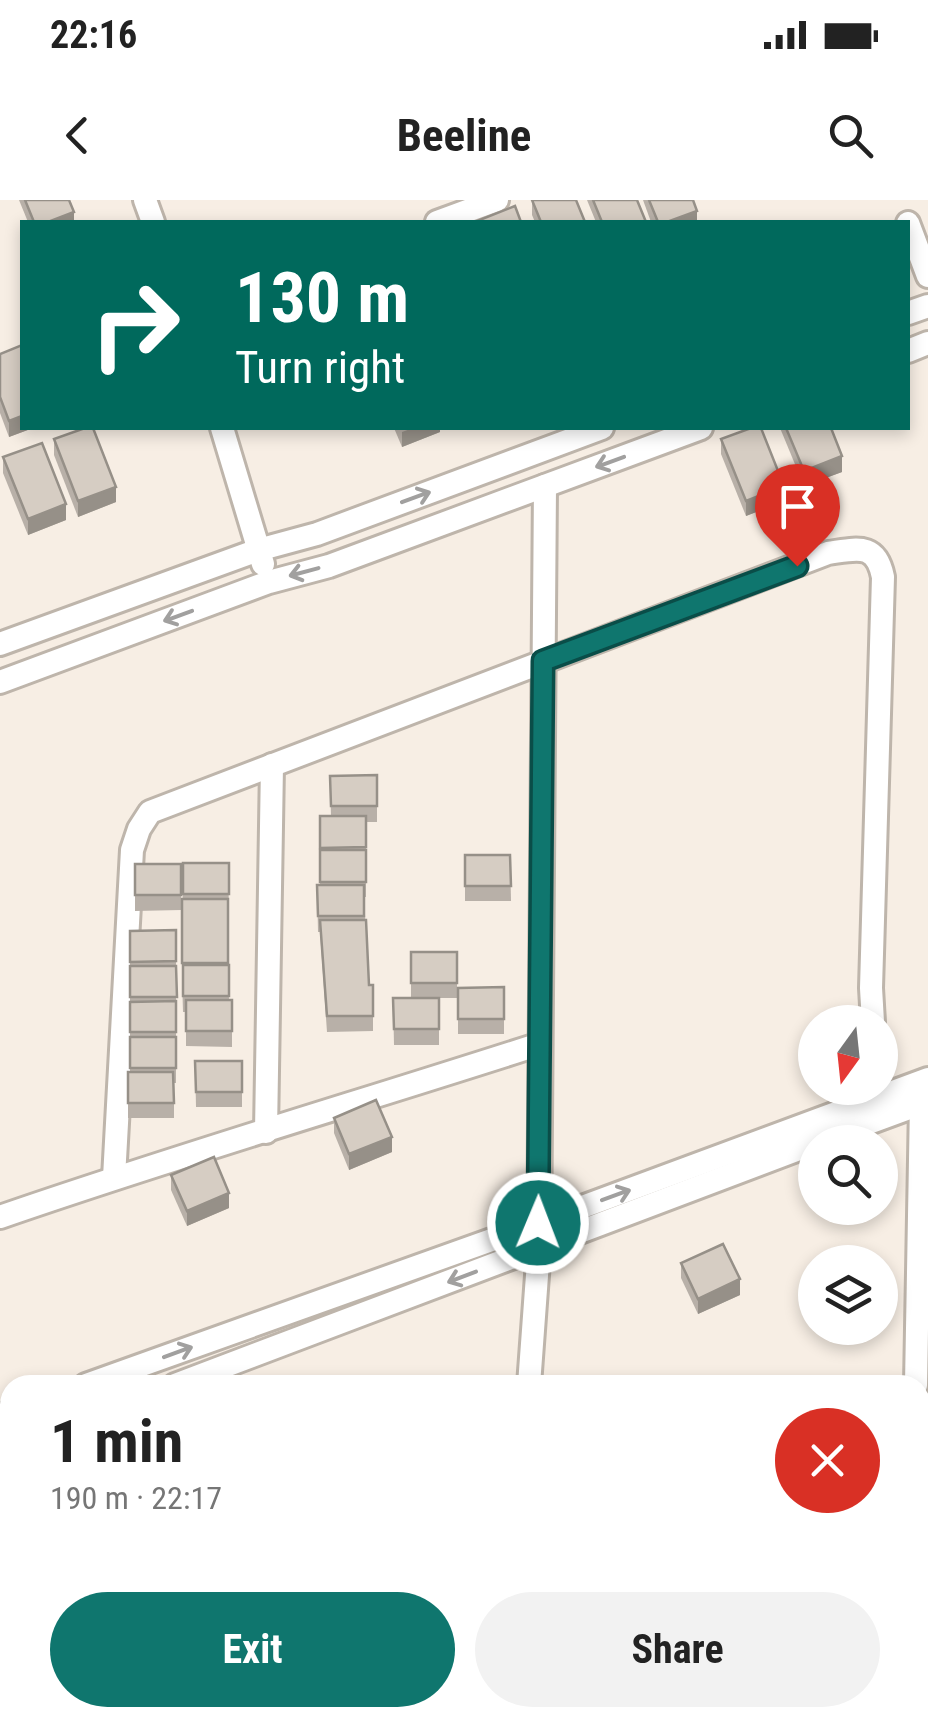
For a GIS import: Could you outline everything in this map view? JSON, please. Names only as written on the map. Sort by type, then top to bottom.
[{"type":"street","points":[[442,220],[497,200]]},
{"type":"street","points":[[910,231],[928,276]]},
{"type":"street","points":[[223,430],[269,582]]},
{"type":"street","points":[[0,644],[258,550],[317,534],[597,430]]},
{"type":"street","points":[[0,682],[696,430]]},
{"type":"street","points":[[530,1375],[539,1248],[545,486]]},
{"type":"street","points":[[114,1178],[132,850],[150,812],[828,553],[856,549],[869,551],[880,560],[883,577],[872,1005]]},
{"type":"street","points":[[266,1132],[272,766]]},
{"type":"street","points":[[0,1217],[540,1044]]},
{"type":"street","points":[[898,1087],[928,1079]]},
{"type":"street","points":[[863,1125],[924,1102],[916,1375]]},
{"type":"street","points":[[114,1375],[538,1223],[847,1105]]},
{"type":"street","points":[[202,1375],[798,1150]]},
{"type":"building","points":[[25,200],[69,200],[74,212],[53,220],[33,220]]},
{"type":"building","points":[[532,200],[576,200],[584,220],[540,220]]},
{"type":"building","points":[[593,200],[637,200],[645,220],[601,220]]},
{"type":"building","points":[[649,200],[693,200],[697,211],[672,220],[657,220]]},
{"type":"building","points":[[515,206],[520,220],[480,220]]},
{"type":"building","points":[[20,346],[20,417],[9,421],[0,397],[0,354]]},
{"type":"building","points":[[79,430],[94,430],[116,487],[78,501],[54,439]]},
{"type":"building","points":[[746,430],[762,430],[784,486],[746,501],[721,439]]},
{"type":"building","points":[[787,430],[832,430],[842,456],[804,471]]},
{"type":"building","points":[[42,443],[66,504],[28,519],[3,457]]},
{"type":"building","points":[[377,775],[377,806],[331,806],[330,776]]},
{"type":"building","points":[[320,816],[366,816],[366,847],[320,848]]},
{"type":"building","points":[[320,850],[366,850],[366,882],[320,882]]},
{"type":"building","points":[[465,855],[510,855],[511,886],[465,886]]},
{"type":"building","points":[[183,863],[229,863],[229,894],[183,894]]},
{"type":"building","points":[[135,864],[181,864],[181,895],[135,895]]},
{"type":"building","points":[[317,885],[364,885],[364,916],[318,916]]},
{"type":"building","points":[[182,899],[228,899],[228,963],[182,963]]},
{"type":"building","points":[[320,920],[366,920],[373,1016],[327,1016]]},
{"type":"building","points":[[176,930],[176,961],[130,962],[130,931]]},
{"type":"building","points":[[411,952],[457,952],[457,983],[411,983]]},
{"type":"building","points":[[183,965],[229,965],[229,996],[183,996]]},
{"type":"building","points":[[130,966],[176,966],[177,997],[130,997]]},
{"type":"building","points":[[504,987],[504,1019],[458,1019],[458,988]]},
{"type":"building","points":[[393,998],[439,998],[439,1029],[394,1029]]},
{"type":"building","points":[[186,1000],[232,1000],[232,1031],[186,1031]]},
{"type":"building","points":[[176,1001],[176,1032],[130,1032],[130,1002]]},
{"type":"building","points":[[130,1037],[176,1037],[176,1068],[130,1068]]},
{"type":"building","points":[[195,1061],[242,1061],[242,1092],[196,1092]]},
{"type":"building","points":[[128,1072],[173,1072],[174,1103],[128,1103]]},
{"type":"building","points":[[376,1100],[392,1137],[349,1154],[334,1118]]},
{"type":"building","points":[[214,1157],[229,1193],[187,1211],[171,1175]]},
{"type":"building","points":[[723,1244],[740,1279],[698,1299],[681,1263]]},
{"type":"route","points":[[538,1223],[543,661],[797,566]]}]
